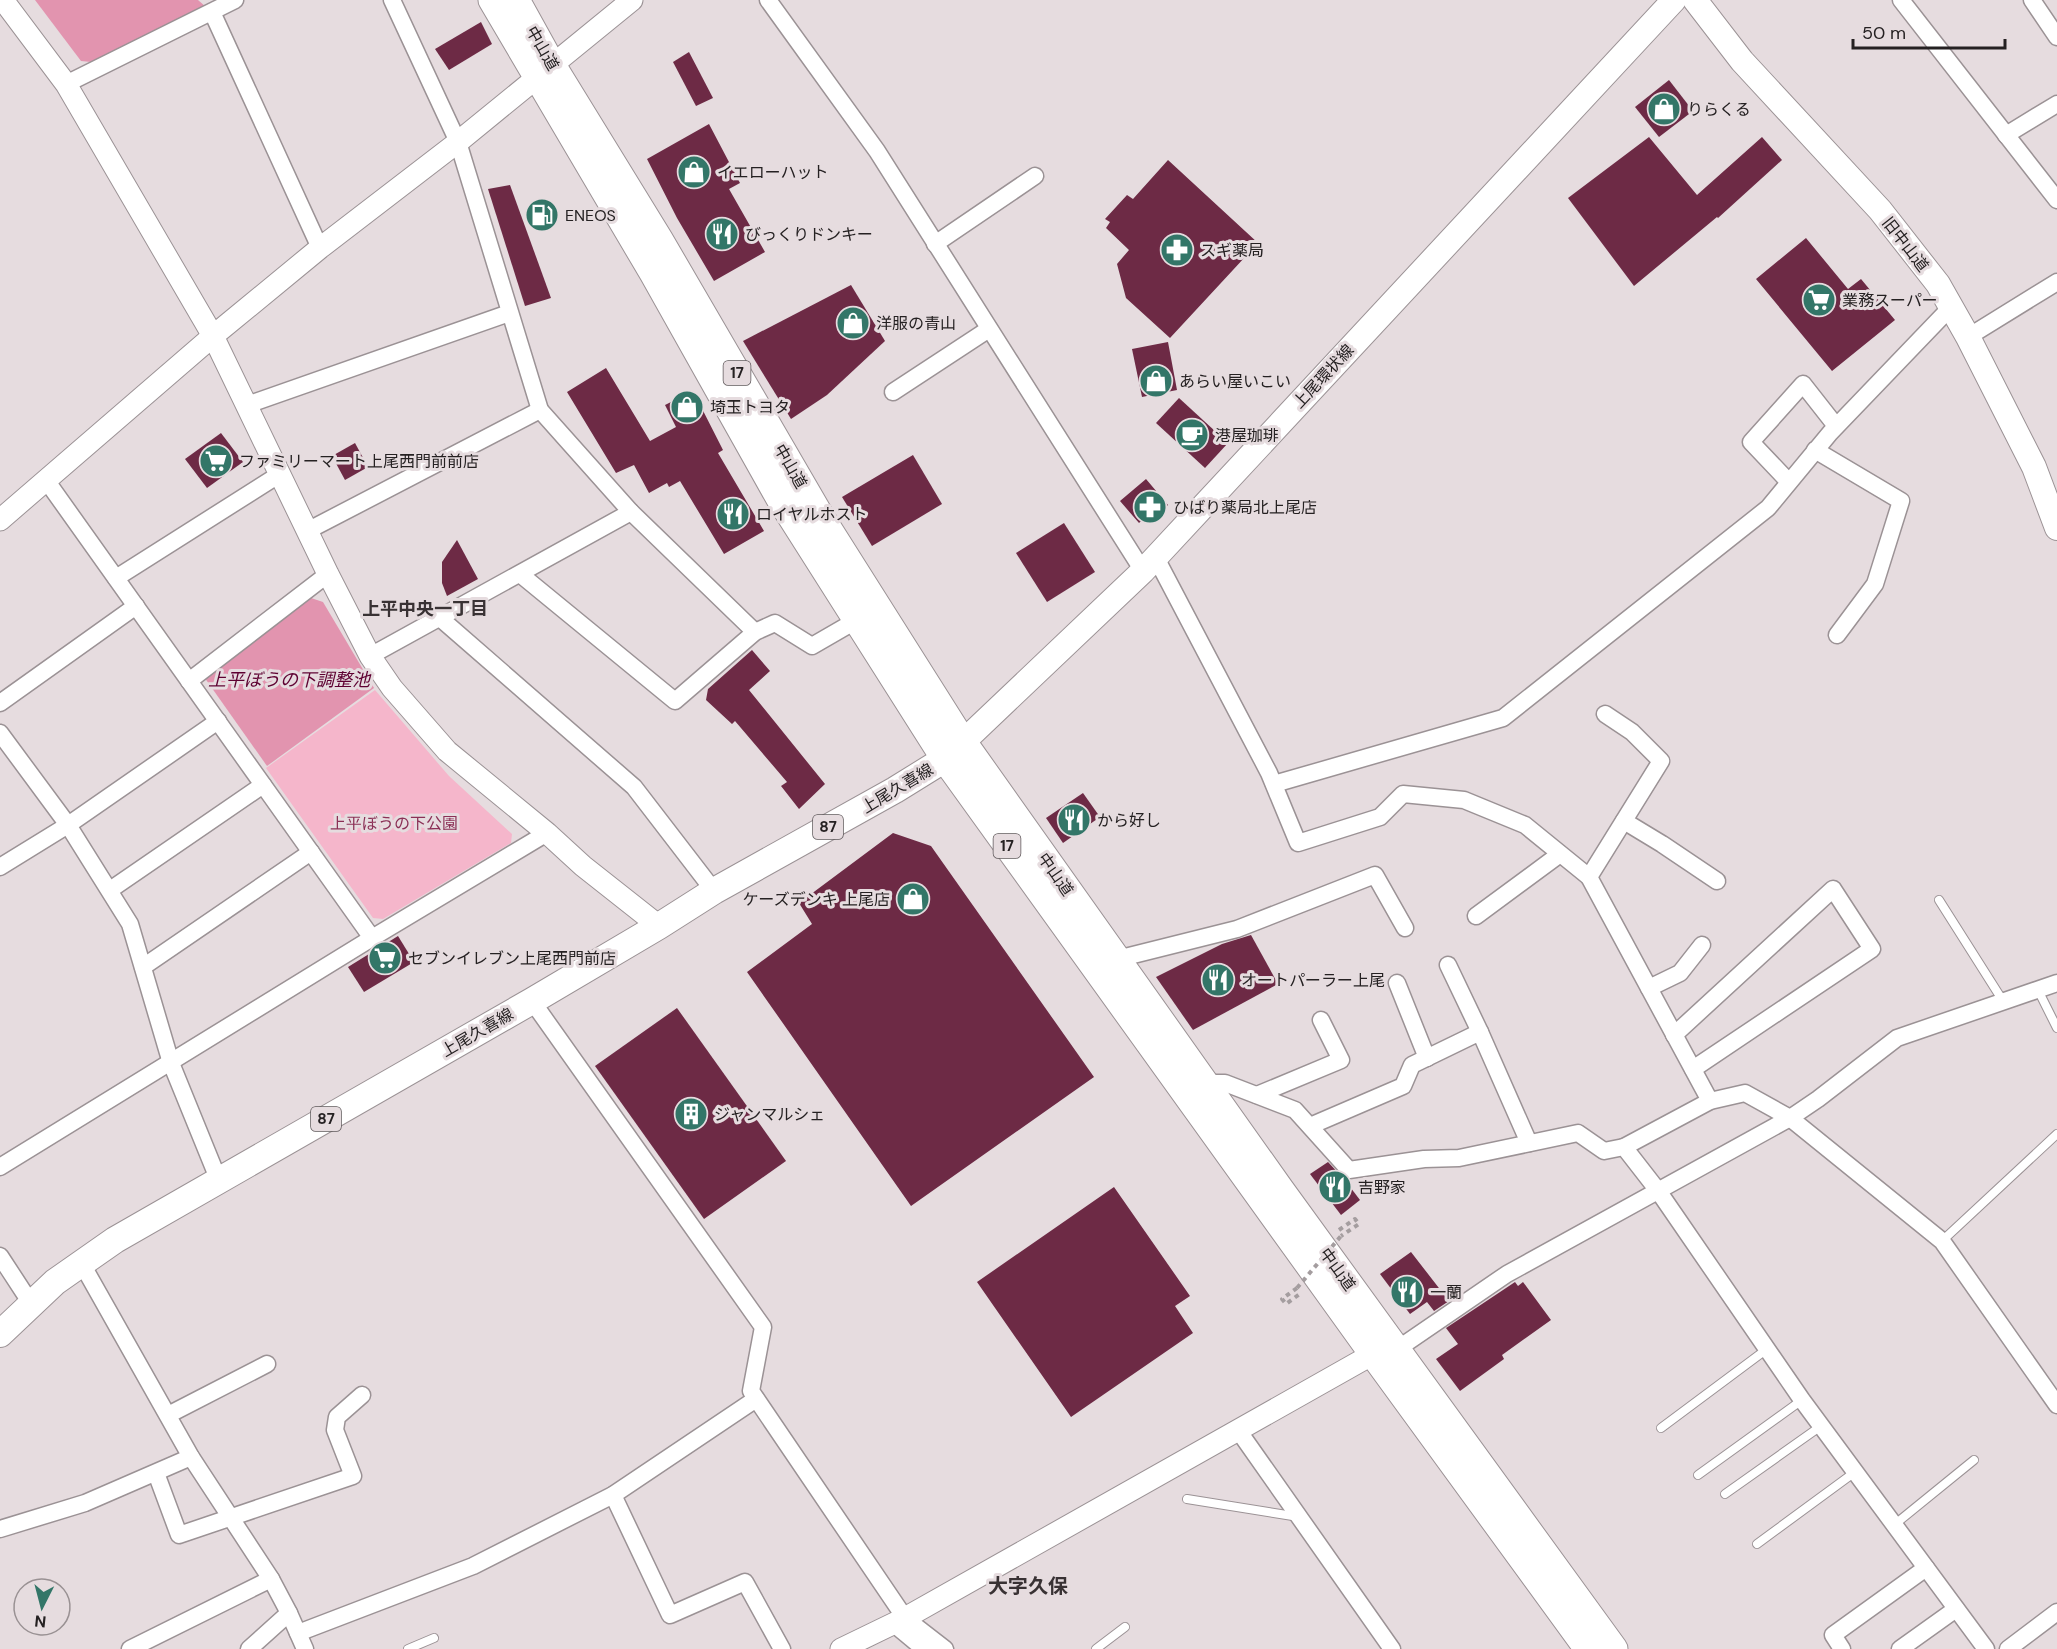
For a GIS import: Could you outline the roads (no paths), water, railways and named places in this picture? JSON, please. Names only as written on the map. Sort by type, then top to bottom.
[{"type":"highway","name":"中山道","points":[[492,0],[545,72],[659,239],[954,751],[1116,959],[1204,1083],[1384,1352],[1588,1649]]},
{"type":"highway","name":"中山道","points":[[516,0],[545,72],[653,273],[780,499],[857,620],[954,751],[1384,1352],[1614,1649]]},
{"type":"main road","name":"上尾環状線","points":[[954,751],[1149,563],[1674,0]]},
{"type":"main road","name":"旧中山道","points":[[1695,0],[1742,60],[1880,210],[1938,284],[1968,337],[2034,467],[2056,522]]},
{"type":"main road","name":"上尾久喜線","points":[[0,1334],[55,1282],[115,1240],[532,1001],[714,891],[895,790],[954,751]]},
{"type":"street","points":[[3,0],[66,84],[213,336],[328,574],[370,656],[392,688],[447,751],[547,833],[583,866],[662,924]]},
{"type":"street","points":[[66,84],[235,0]]},
{"type":"street","points":[[392,0],[458,142],[540,410],[631,512],[755,632]]},
{"type":"street","points":[[0,520],[213,336],[320,248],[458,142],[632,0]]},
{"type":"street","points":[[768,0],[877,151],[989,329],[1149,563],[1274,784],[1298,843],[1380,816],[1402,794],[1464,800],[1525,825],[1589,877],[1710,1101]]},
{"type":"street","points":[[1900,0],[2057,200]]},
{"type":"street","points":[[2032,0],[2057,37]]},
{"type":"street","points":[[212,12],[320,248]]},
{"type":"street","points":[[2006,135],[2057,104]]},
{"type":"street","points":[[935,244],[1035,176]]},
{"type":"street","points":[[1968,337],[2057,282]]},
{"type":"street","points":[[1274,784],[1503,718],[1768,508],[1836,426],[1951,307]]},
{"type":"street","points":[[247,405],[509,313]]},
{"type":"street","points":[[893,392],[989,329]]},
{"type":"street","points":[[1789,482],[1751,442],[1803,384],[1836,426]]},
{"type":"street","points":[[307,531],[540,410]]},
{"type":"street","points":[[1815,450],[1901,501],[1875,584],[1837,635]]},
{"type":"street","points":[[116,578],[280,474]]},
{"type":"street","points":[[46,480],[372,938]]},
{"type":"street","points":[[370,656],[631,512]]},
{"type":"street","points":[[189,681],[328,574]]},
{"type":"street","points":[[520,574],[675,701],[755,632],[775,623],[812,646],[857,620]]},
{"type":"street","points":[[0,703],[136,606]]},
{"type":"street","points":[[440,618],[634,788],[714,891]]},
{"type":"street","points":[[1589,877],[1661,761],[1632,732],[1605,714]]},
{"type":"street","points":[[0,867],[68,825],[218,721]]},
{"type":"street","points":[[0,733],[68,825],[111,890],[130,924],[171,1063],[219,1181]]},
{"type":"street","points":[[111,890],[263,785]]},
{"type":"street","points":[[1624,821],[1717,881]]},
{"type":"street","points":[[0,1167],[547,833]]},
{"type":"street","points":[[143,967],[311,852]]},
{"type":"street","points":[[1476,916],[1560,854]]},
{"type":"street","points":[[1116,959],[1237,929],[1375,875],[1405,928]]},
{"type":"street","points":[[1674,1035],[1833,888],[1872,949],[1693,1069]]},
{"type":"street","points":[[1649,987],[1680,973],[1702,945]]},
{"type":"street","points":[[1448,965],[1529,1143]]},
{"type":"street","points":[[1397,983],[1427,1058]]},
{"type":"street","points":[[841,1649],[900,1621],[1238,1430],[1384,1352],[1507,1274],[1790,1118],[1897,1038],[2057,983]]},
{"type":"street","points":[[532,1001],[763,1327],[751,1391],[900,1621],[924,1649]]},
{"type":"street","points":[[1257,1095],[1341,1060],[1321,1020]]},
{"type":"street","points":[[1310,1126],[1403,1086],[1412,1065],[1480,1032]]},
{"type":"street","points":[[1204,1083],[1226,1083],[1294,1110],[1348,1170],[1424,1159],[1459,1158],[1578,1133],[1604,1151],[1624,1147],[1710,1101],[1744,1093],[1790,1118],[1942,1241],[2057,1404]]},
{"type":"street","points":[[1624,1147],[1659,1192],[1802,1400],[1986,1649]]},
{"type":"street","points":[[0,1256],[32,1305]]},
{"type":"street","points":[[82,1264],[191,1457],[271,1580],[305,1649]]},
{"type":"street","points":[[168,1415],[267,1364]]},
{"type":"street","points":[[156,1473],[180,1535],[353,1476],[335,1430],[338,1417],[362,1395]]},
{"type":"street","points":[[298,1633],[473,1566],[613,1495],[756,1399]]},
{"type":"street","points":[[1238,1430],[1392,1649]]},
{"type":"street","points":[[0,1529],[85,1503],[191,1457]]},
{"type":"street","points":[[613,1495],[669,1615],[745,1582],[782,1649]]},
{"type":"street","points":[[1842,1649],[1833,1635],[1926,1568]]},
{"type":"street","points":[[130,1649],[271,1580]]},
{"type":"street","points":[[1900,1649],[1956,1608]]},
{"type":"street","points":[[2008,1649],[2057,1612]]},
{"type":"street","points":[[249,1649],[289,1613]]},
{"type":"street","points":[[900,1621],[945,1649]]},
{"type":"lane","points":[[1939,900],[2003,1001]]},
{"type":"lane","points":[[2038,990],[2057,1028]]},
{"type":"lane","points":[[1942,1241],[2057,1134]]},
{"type":"lane","points":[[1661,1428],[1767,1349]]},
{"type":"lane","points":[[1698,1475],[1802,1400]]},
{"type":"lane","points":[[1725,1494],[1821,1426]]},
{"type":"lane","points":[[1894,1525],[1974,1460]]},
{"type":"lane","points":[[1757,1544],[1855,1472]]},
{"type":"lane","points":[[1187,1499],[1299,1517]]},
{"type":"lane","points":[[1096,1649],[1125,1627]]},
{"type":"lane","points":[[408,1649],[434,1638]]},
{"type":"water","points":[[35,0],[198,0],[206,7],[91,62],[81,61]]},
{"type":"water","name":"上平ぼうの下調整池","points":[[308,597],[323,602],[374,688],[267,766],[202,674]]},
{"type":"place","name":"りらくる","points":[[1664,109]]},
{"type":"place","name":"イエローハット","points":[[694,172]]},
{"type":"place","name":"ENEOS","points":[[542,215]]},
{"type":"place","name":"びっくりドンキー","points":[[722,234]]},
{"type":"place","name":"スギ薬局","points":[[1177,250]]},
{"type":"place","name":"業務スーパー","points":[[1819,300]]},
{"type":"place","name":"洋服の青山","points":[[853,323]]},
{"type":"place","name":"あらい屋いこい","points":[[1156,381]]},
{"type":"place","name":"埼玉トヨタ","points":[[687,407]]},
{"type":"place","name":"港屋珈琲","points":[[1192,435]]},
{"type":"place","name":"ファミリーマート上尾西門前前店","points":[[216,461]]},
{"type":"place","name":"ひばり薬局北上尾店","points":[[1150,507]]},
{"type":"place","name":"ロイヤルホスト","points":[[733,514]]},
{"type":"place","name":"から好し","points":[[1074,820]]},
{"type":"place","name":"ケーズデンキ 上尾店","points":[[913,899]]},
{"type":"place","name":"セブンイレブン上尾西門前店","points":[[385,958]]},
{"type":"place","name":"オートパーラー上尾","points":[[1218,980]]},
{"type":"place","name":"ジャンマルシェ","points":[[691,1114]]},
{"type":"place","name":"吉野家","points":[[1335,1187]]},
{"type":"place","name":"一蘭","points":[[1407,1292]]},
{"type":"district","name":"上平中央一丁目","points":[[425,609]]},
{"type":"district","name":"大字久保","points":[[1028,1586]]},
{"type":"park label","name":"上平ぼうの下公園","points":[[394,823]]}]
